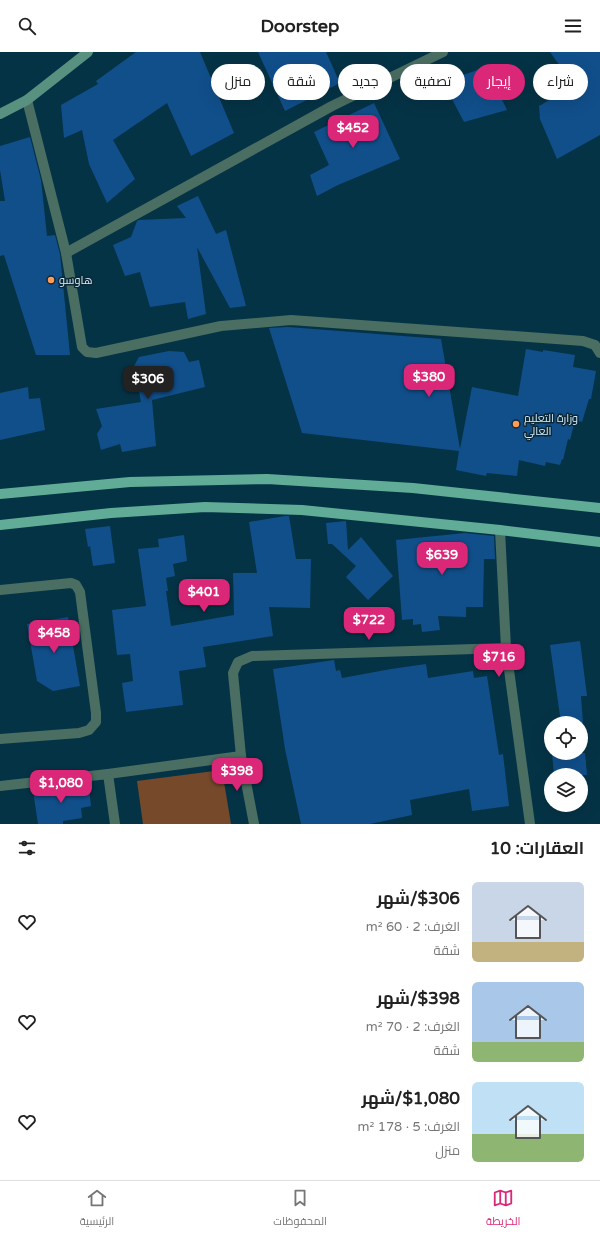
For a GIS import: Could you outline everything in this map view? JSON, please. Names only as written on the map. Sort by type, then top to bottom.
[{"type":"main road","points":[[0,494],[130,482],[267,479],[413,488],[600,508]]},
{"type":"main road","points":[[0,525],[111,513],[205,507],[302,510],[500,530],[600,542]]},
{"type":"street","points":[[0,114],[27,100],[88,52]]},
{"type":"street","points":[[66,253],[332,106],[443,52]]},
{"type":"street","points":[[27,100],[66,253],[82,347],[87,352],[96,353],[221,326],[291,320],[583,341],[595,346],[600,353]]},
{"type":"street","points":[[500,530],[506,648],[530,824]]},
{"type":"street","points":[[0,590],[71,583],[76,585],[80,592],[96,722],[89,730],[79,733],[0,739]]},
{"type":"street","points":[[254,824],[241,756],[233,673],[238,662],[252,656],[506,648]]},
{"type":"street","points":[[0,786],[108,774],[241,756]]},
{"type":"street","points":[[108,774],[115,824]]},
{"type":"shaded area","points":[[222,770],[231,824],[143,824],[137,781]]},
{"type":"building","points":[[136,52],[200,52],[211,78],[211,100],[220,100],[234,133],[191,156],[167,103],[113,140],[135,179],[107,203],[89,164],[82,130],[64,138],[61,105],[98,84],[96,81]]},
{"type":"building","points":[[258,52],[326,52],[338,79],[338,84],[330,88],[330,64],[273,64],[273,85],[265,64],[263,64]]},
{"type":"building","points":[[550,52],[600,52],[600,135],[557,159],[540,119],[539,106],[550,100],[588,100],[588,64],[559,64]]},
{"type":"building","points":[[473,72],[473,100],[502,100],[507,110],[464,122],[452,100],[465,100],[465,74]]},
{"type":"building","points":[[280,100],[307,100],[285,111]]},
{"type":"building","points":[[374,103],[400,159],[338,185],[317,196],[310,175],[329,165],[314,132]]},
{"type":"building","points":[[30,137],[41,180],[47,236],[55,235],[60,254],[70,355],[36,355],[4,255],[0,256],[0,201],[5,201],[0,170],[0,146]]},
{"type":"building","points":[[198,196],[216,234],[226,230],[246,306],[230,308],[197,247],[206,314],[188,319],[185,302],[150,307],[140,272],[125,276],[113,245],[131,237],[137,221],[139,220],[186,218],[177,206]]},
{"type":"building","points":[[288,327],[441,339],[460,449],[472,387],[518,396],[526,349],[575,355],[573,367],[596,371],[591,399],[589,399],[582,422],[575,420],[570,440],[568,439],[563,460],[562,459],[560,465],[546,462],[545,466],[519,460],[517,476],[487,473],[486,476],[456,470],[459,451],[302,433],[269,328]]},
{"type":"building","points":[[169,351],[184,352],[189,362],[199,360],[205,387],[152,400],[156,446],[122,452],[120,444],[101,450],[97,434],[102,426],[96,409],[141,402],[134,366],[139,357]]},
{"type":"building","points":[[28,387],[29,399],[40,398],[45,430],[0,440],[0,393]]},
{"type":"building","points":[[289,516],[296,559],[311,559],[310,608],[269,607],[273,636],[203,647],[206,667],[179,671],[183,705],[126,712],[122,683],[133,681],[130,654],[117,655],[112,610],[146,606],[138,549],[159,547],[158,539],[184,535],[187,561],[173,564],[175,576],[166,578],[168,591],[166,591],[171,626],[234,615],[233,573],[257,573],[249,522]]},
{"type":"building","points":[[346,521],[348,550],[361,537],[393,576],[368,600],[346,577],[356,566],[332,544],[328,544],[326,523]]},
{"type":"building","points":[[110,526],[115,563],[93,566],[90,546],[88,547],[85,529]]},
{"type":"building","points":[[465,533],[494,536],[495,559],[484,559],[483,607],[466,607],[466,617],[438,616],[440,630],[422,632],[421,624],[413,625],[413,619],[402,620],[396,540]]},
{"type":"building","points":[[68,617],[80,686],[53,691],[37,681],[27,624]]},
{"type":"building","points":[[580,641],[587,696],[581,696],[582,716],[560,716],[550,645]]},
{"type":"building","points":[[334,660],[336,671],[340,670],[342,678],[426,664],[428,678],[473,671],[474,678],[487,676],[499,755],[503,754],[509,806],[472,811],[469,789],[410,800],[412,815],[370,824],[301,824],[285,749],[273,669]]},
{"type":"building","points":[[553,760],[586,760],[586,768],[553,768]]},
{"type":"building","points":[[78,784],[78,789],[89,788],[91,806],[81,808],[82,818],[63,821],[63,824],[38,824],[33,791]]},
{"type":"place","name":"هاوسو","points":[[51,280]]},
{"type":"place","name":"وزارة التعليم العالي","points":[[516,424]]}]
